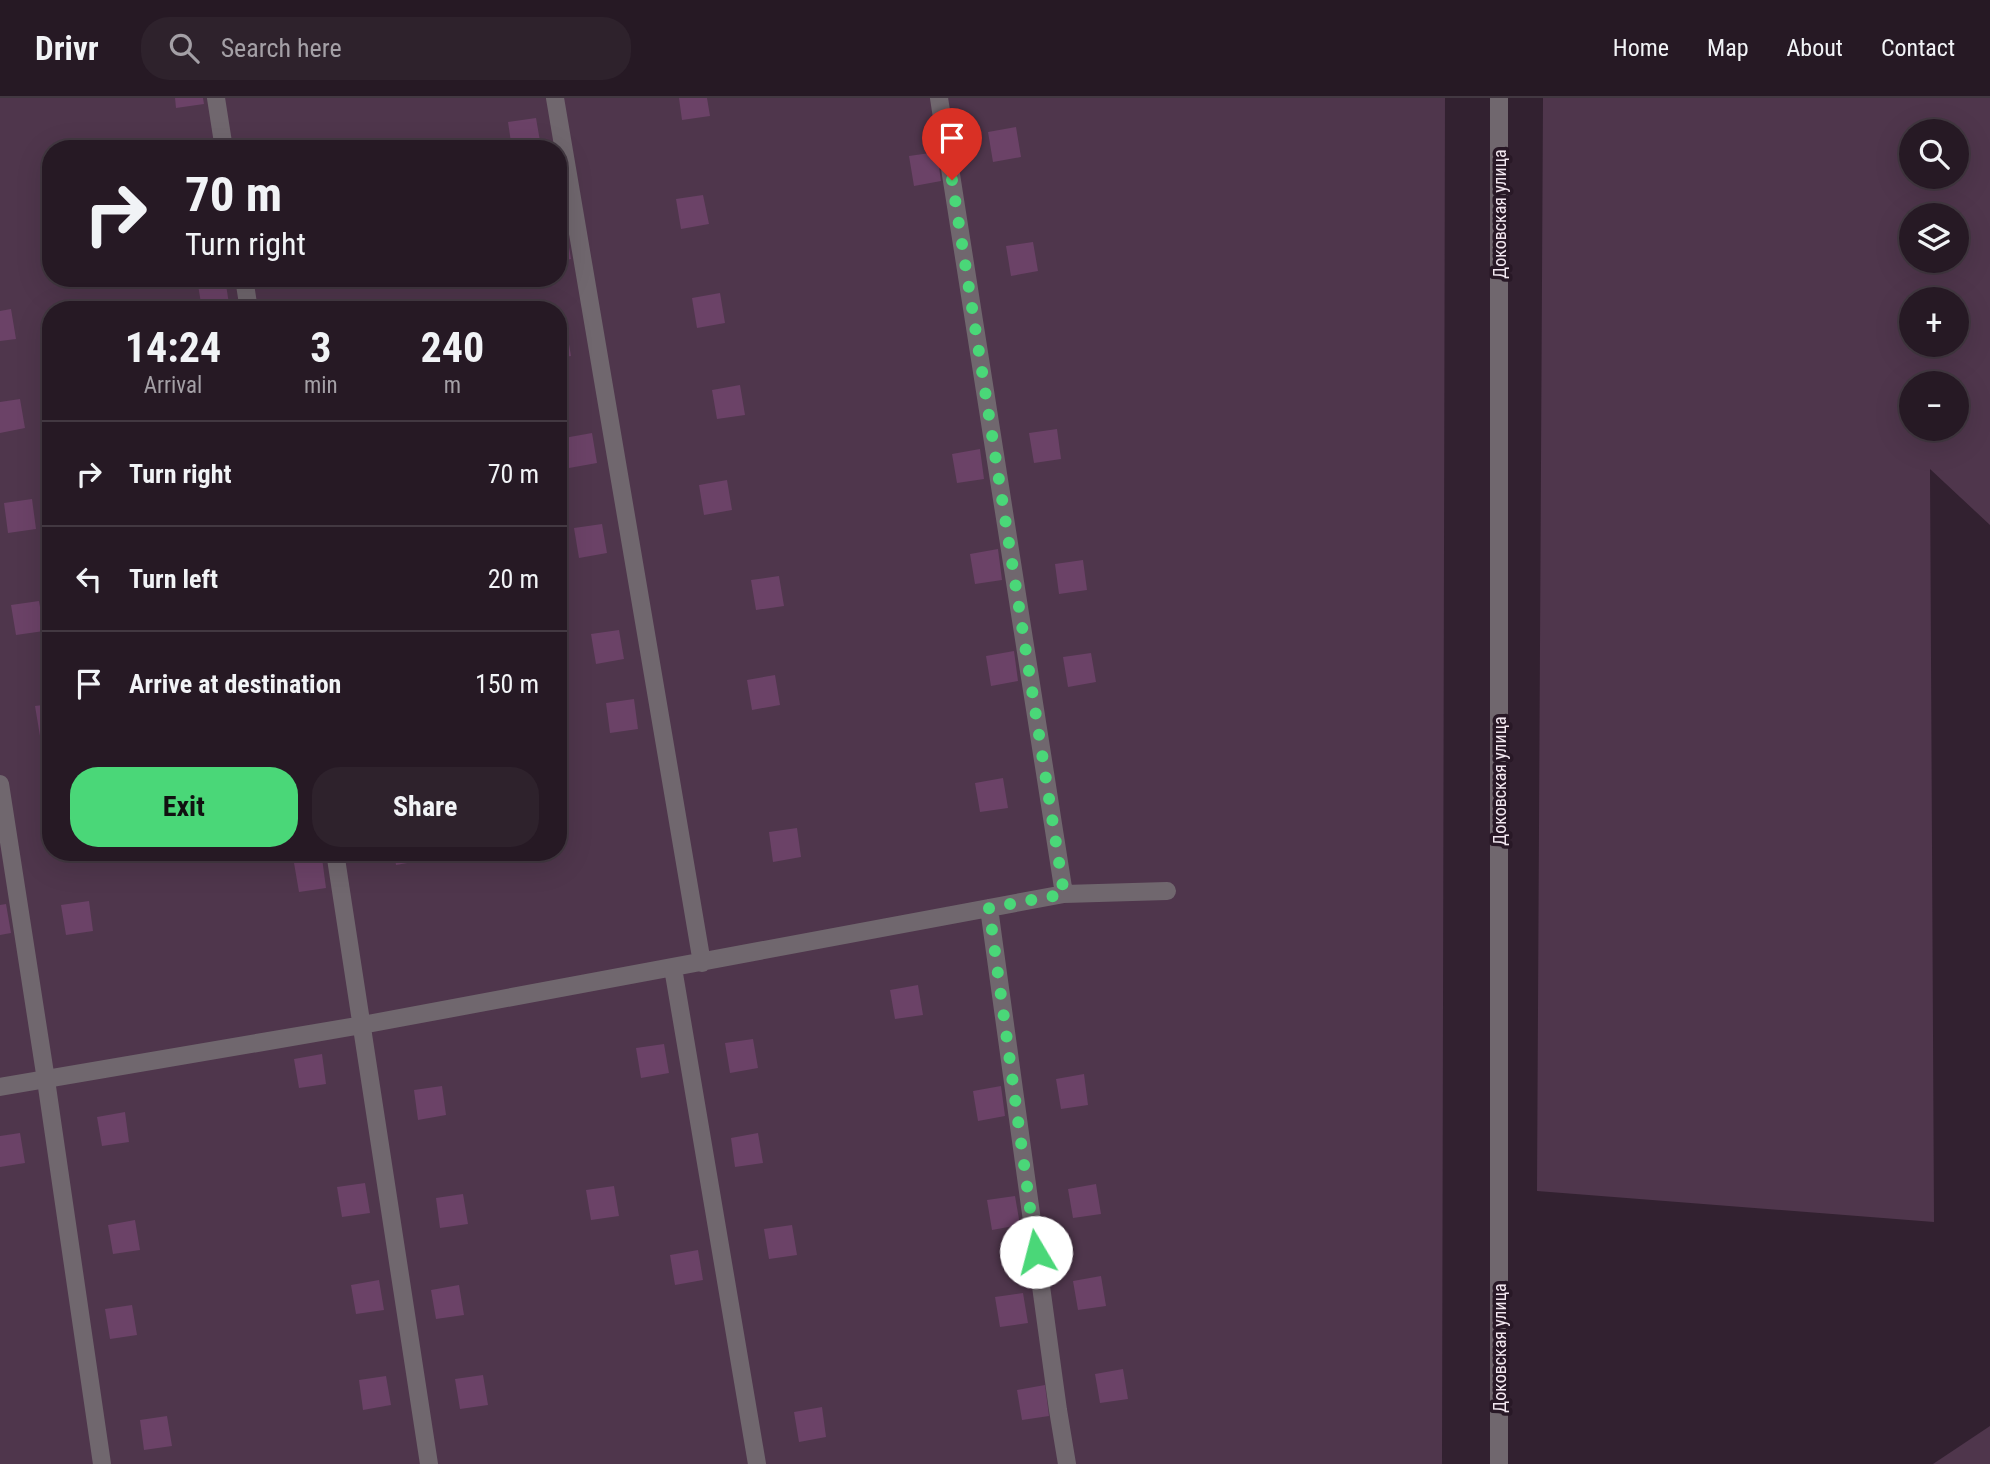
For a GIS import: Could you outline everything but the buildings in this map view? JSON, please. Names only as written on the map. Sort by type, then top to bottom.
[{"type":"street","points":[[216,98],[223,140]]},
{"type":"street","points":[[555,98],[562,140]]},
{"type":"street","points":[[939,98],[1064,894]]},
{"type":"street","name":"Доковская улица","points":[[1499,98],[1499,1464]]},
{"type":"street","points":[[567,169],[702,962]]},
{"type":"street","points":[[0,783],[102,1464]]},
{"type":"street","points":[[336,861],[429,1464]]},
{"type":"street","points":[[0,1087],[362,1025],[1064,894],[1167,891]]},
{"type":"street","points":[[989,908],[1067,1464]]},
{"type":"street","points":[[673,968],[757,1464]]},
{"type":"shaded area","points":[[0,98],[1445,98],[1442,1464],[0,1464]]},
{"type":"shaded area","points":[[1543,98],[1990,98],[1990,525],[1930,469],[1934,1222],[1537,1191]]},
{"type":"shaded area","points":[[1990,1426],[1990,1464],[1933,1464]]},
{"type":"route","points":[[952,180],[1064,894],[989,908],[1036,1252]]}]
